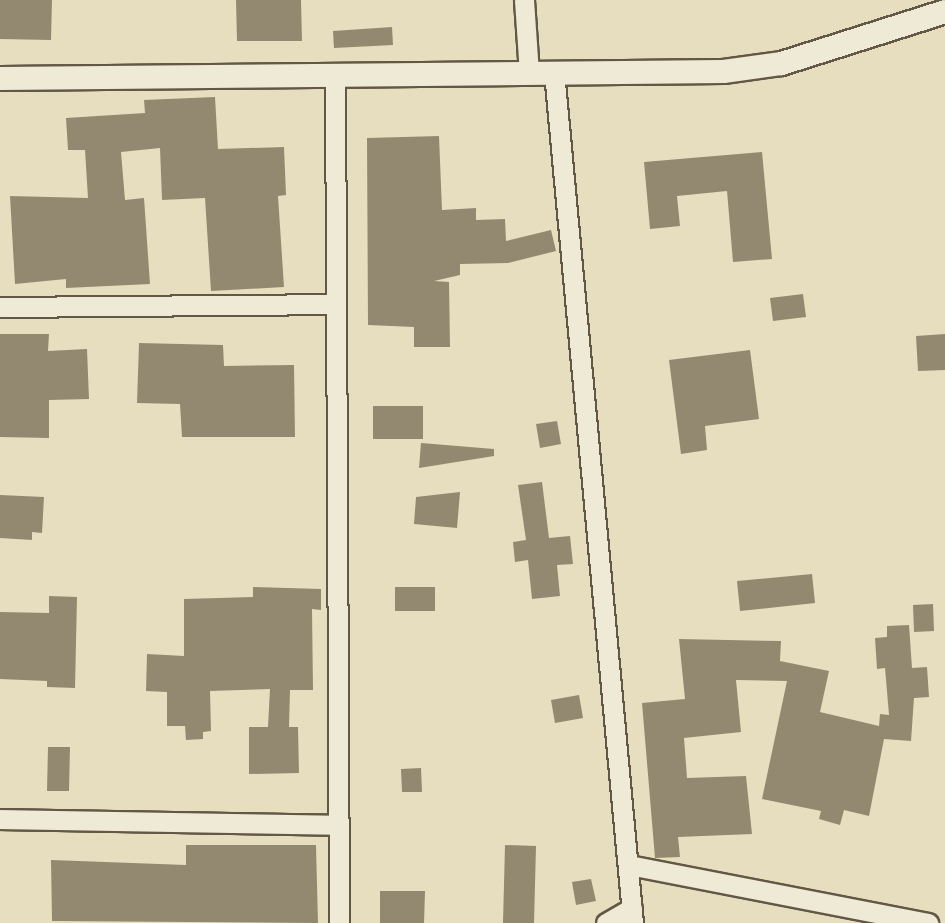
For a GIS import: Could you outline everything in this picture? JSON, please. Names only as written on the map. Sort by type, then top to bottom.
[{"type":"street","points":[[524,0],[529,73]]},
{"type":"street","points":[[0,78],[723,71],[781,63],[945,12]]},
{"type":"street","points":[[554,72],[633,915],[606,923]]},
{"type":"street","points":[[335,74],[339,923]]},
{"type":"street","points":[[0,307],[336,304]]},
{"type":"street","points":[[0,819],[339,825]]},
{"type":"street","points":[[629,865],[928,923]]},
{"type":"building","points":[[0,0],[52,0],[51,40],[0,39]]},
{"type":"building","points":[[236,0],[301,0],[302,41],[237,41]]},
{"type":"building","points":[[392,27],[393,45],[334,48],[333,31]]},
{"type":"building","points":[[215,97],[218,149],[284,147],[286,195],[278,196],[284,287],[211,291],[205,198],[162,200],[160,148],[121,152],[125,200],[144,198],[150,284],[66,288],[66,279],[15,284],[10,196],[88,198],[85,150],[68,150],[66,118],[145,113],[144,100]]},
{"type":"building","points":[[439,136],[442,210],[476,208],[476,220],[505,219],[506,241],[551,230],[556,251],[508,263],[460,264],[460,275],[434,281],[449,282],[450,347],[414,347],[414,327],[368,325],[367,138]]},
{"type":"building","points":[[762,152],[772,259],[733,262],[727,191],[677,196],[680,226],[650,229],[644,162]]},
{"type":"building","points":[[803,294],[806,317],[773,321],[770,298]]},
{"type":"building","points":[[0,334],[49,334],[48,351],[87,349],[89,399],[49,400],[49,438],[0,437]]},
{"type":"building","points":[[945,334],[945,370],[918,371],[916,336]]},
{"type":"building","points":[[139,343],[223,345],[224,366],[294,365],[295,437],[182,437],[180,404],[137,403]]},
{"type":"building","points":[[750,350],[759,419],[705,426],[707,450],[681,454],[669,360]]},
{"type":"building","points":[[373,406],[423,406],[423,439],[373,439]]},
{"type":"building","points":[[557,421],[561,444],[540,448],[536,424]]},
{"type":"building","points":[[421,443],[494,449],[494,456],[419,468]]},
{"type":"building","points":[[542,482],[549,538],[570,536],[573,564],[557,565],[560,596],[532,599],[528,560],[515,562],[513,542],[526,540],[518,485]]},
{"type":"building","points":[[460,492],[457,528],[414,524],[416,497]]},
{"type":"building","points":[[0,495],[44,497],[42,533],[32,532],[32,540],[0,538]]},
{"type":"building","points":[[812,574],[815,603],[740,611],[737,581]]},
{"type":"building","points":[[253,587],[321,589],[321,610],[312,609],[313,690],[290,690],[289,727],[298,727],[299,773],[249,774],[249,727],[268,727],[270,689],[210,691],[211,731],[203,732],[203,739],[186,740],[185,726],[167,726],[167,692],[146,691],[147,654],[184,656],[184,599],[253,597]]},
{"type":"building","points":[[395,587],[435,587],[435,611],[395,611]]},
{"type":"building","points":[[49,596],[77,597],[75,688],[47,687],[47,681],[0,679],[0,612],[49,613]]},
{"type":"building","points":[[933,604],[934,631],[914,632],[913,605]]},
{"type":"building","points":[[909,625],[912,668],[927,667],[929,697],[914,698],[911,741],[884,739],[869,816],[844,810],[840,825],[819,819],[821,811],[762,799],[787,681],[736,680],[741,732],[684,738],[687,778],[746,776],[752,834],[678,837],[680,857],[655,858],[642,703],[685,699],[679,639],[781,641],[780,661],[829,671],[820,712],[879,726],[880,714],[889,715],[885,668],[877,669],[875,638],[887,637],[887,626]]},
{"type":"building","points":[[579,695],[583,718],[555,723],[551,700]]},
{"type":"building","points":[[48,747],[70,747],[69,791],[47,791]]},
{"type":"building","points":[[421,768],[422,792],[402,792],[401,769]]},
{"type":"building","points":[[186,845],[316,845],[318,923],[52,921],[51,860],[186,865]]},
{"type":"building","points":[[505,845],[536,846],[534,923],[503,923]]},
{"type":"building","points":[[591,879],[596,901],[576,905],[572,882]]},
{"type":"building","points":[[380,891],[425,891],[424,923],[380,923]]}]
